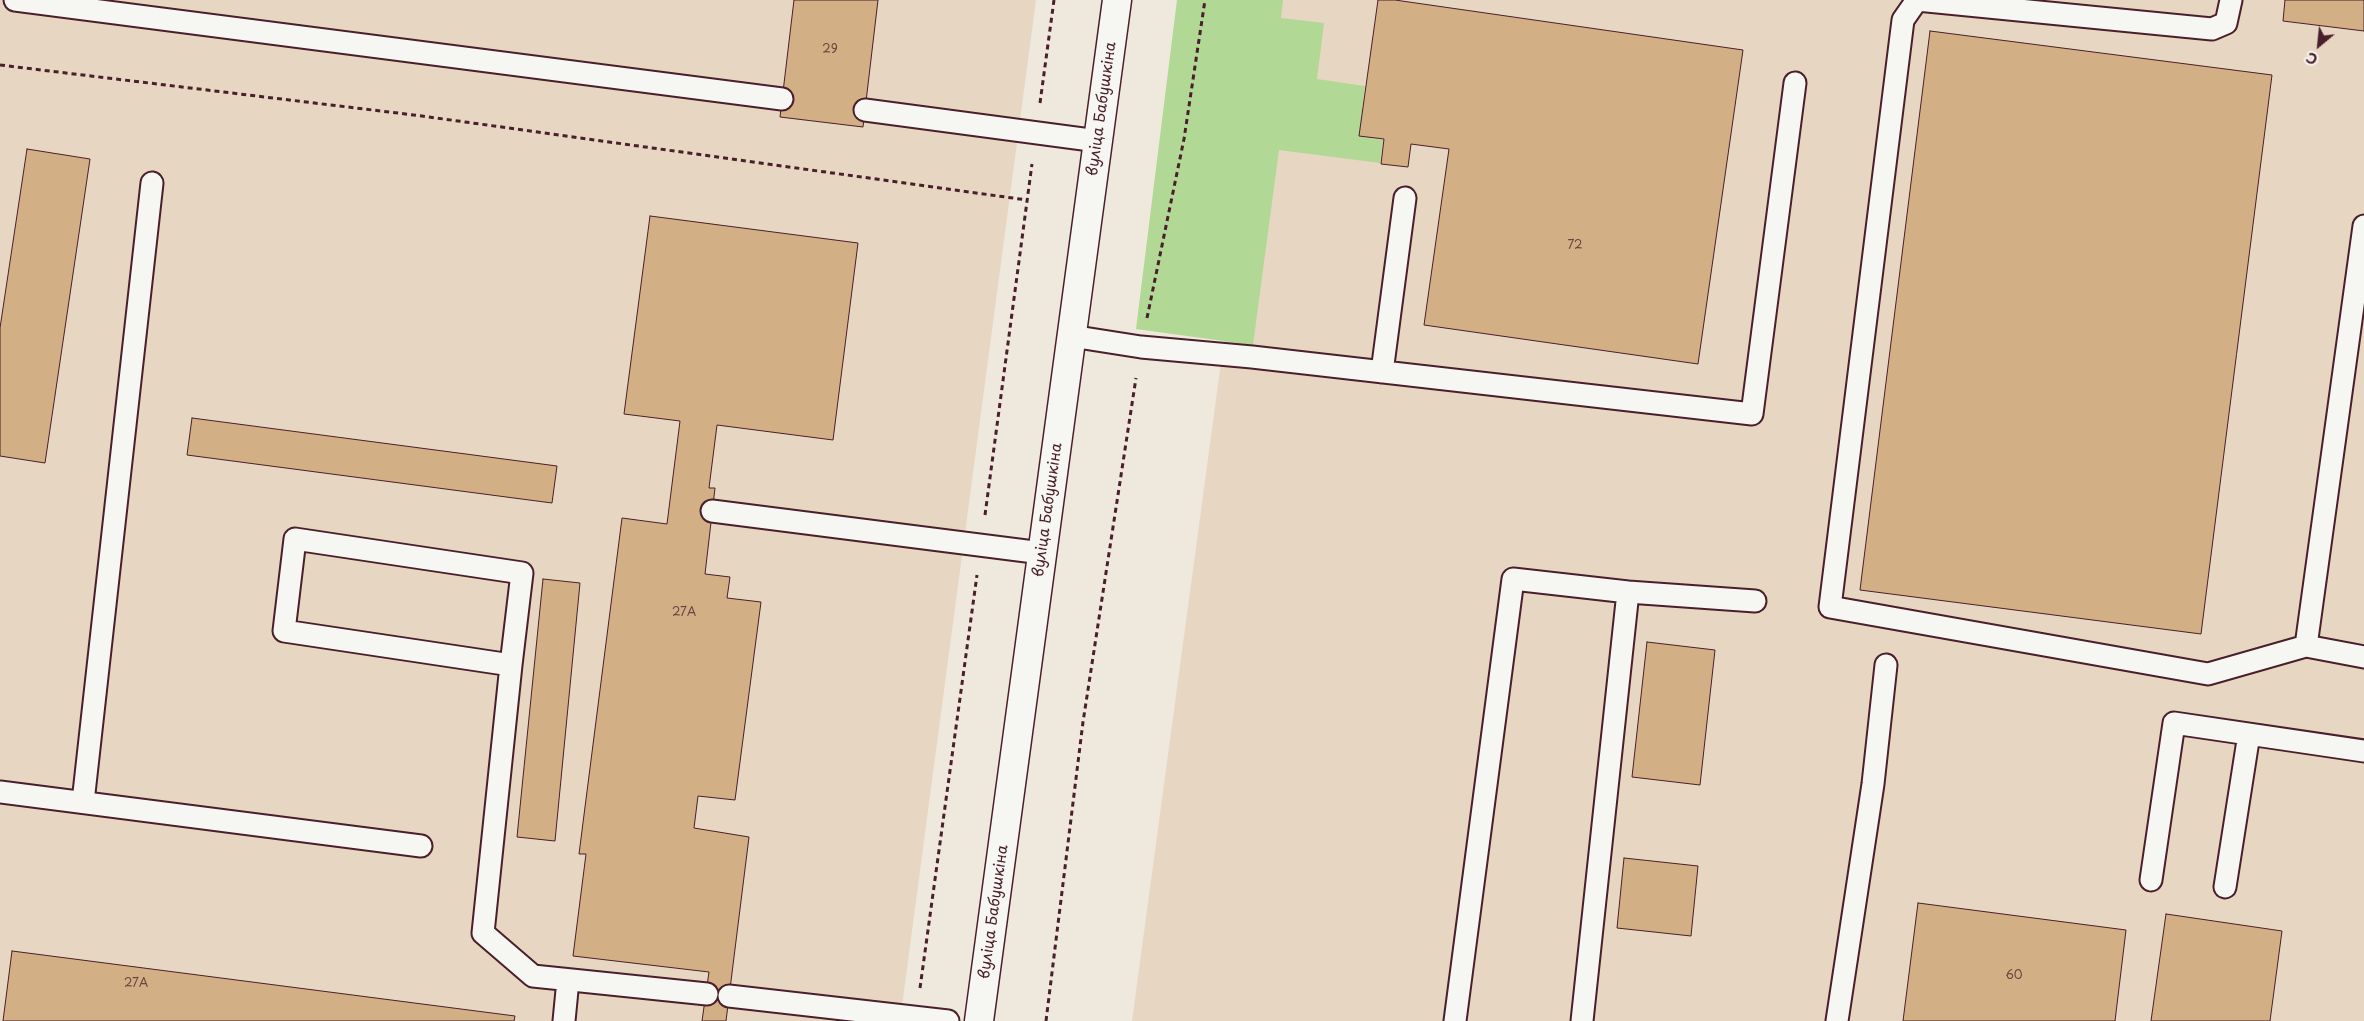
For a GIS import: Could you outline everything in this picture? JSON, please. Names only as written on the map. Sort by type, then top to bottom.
[{"type":"street","name":"вуліца Бабушкіна","points":[[979,1021],[1117,0]]},
{"type":"lane","points":[[15,0],[782,99]]},
{"type":"lane","points":[[2231,0],[2226,23],[2212,29],[1917,0],[1903,20],[1830,606],[2208,674],[2306,646],[2364,657]]},
{"type":"lane","points":[[1071,336],[1141,347],[1752,414],[1795,83]]},
{"type":"lane","points":[[865,110],[1098,141]]},
{"type":"lane","points":[[83,802],[152,183]]},
{"type":"lane","points":[[1382,372],[1405,198]]},
{"type":"lane","points":[[2306,646],[2364,226]]},
{"type":"lane","points":[[712,511],[1042,553]]},
{"type":"lane","points":[[511,665],[284,631],[295,539],[522,573],[483,933],[533,976],[706,994]]},
{"type":"lane","points":[[1455,1021],[1512,579],[1628,592],[1755,601]]},
{"type":"lane","points":[[1582,1021],[1628,592]]},
{"type":"lane","points":[[1837,1021],[1873,784],[1886,665]]},
{"type":"lane","points":[[2151,880],[2174,723],[2364,751]]},
{"type":"lane","points":[[2225,886],[2249,734]]},
{"type":"lane","points":[[0,792],[421,846]]},
{"type":"lane","points":[[564,1021],[568,980]]},
{"type":"lane","points":[[730,996],[948,1021]]},
{"type":"path","points":[[916,1018],[1054,0]]},
{"type":"path","points":[[1046,1021],[1083,722],[1141,347],[1184,139],[1205,0]]},
{"type":"path","points":[[0,65],[422,116],[1027,200]]},
{"type":"shaded area","points":[[0,0],[1036,0],[900,1021],[0,1021]]},
{"type":"shaded area","points":[[1270,0],[2364,0],[2364,1021],[1132,1021]]},
{"type":"green space","points":[[1177,0],[1283,0],[1281,18],[1324,23],[1317,79],[1365,86],[1359,136],[1383,140],[1380,163],[1279,150],[1253,345],[1136,329]]},
{"type":"building","points":[[794,0],[878,0],[863,127],[780,117]]},
{"type":"building","points":[[1378,0],[1395,0],[1743,50],[1698,364],[1424,325],[1449,149],[1411,144],[1408,167],[1381,164],[1384,139],[1359,136]]},
{"type":"building","points":[[2285,0],[2364,0],[2364,31],[2283,21]]},
{"type":"building","points":[[1930,31],[2272,75],[2201,634],[1860,590]]},
{"type":"building","points":[[27,149],[90,159],[45,463],[0,456],[0,328]]},
{"type":"building","points":[[650,216],[858,243],[833,440],[717,425],[709,488],[715,488],[705,574],[730,577],[727,598],[761,602],[735,800],[698,796],[694,828],[749,837],[726,1021],[702,1021],[709,972],[573,956],[586,854],[579,854],[622,518],[667,524],[680,421],[624,414]]},
{"type":"building","points":[[192,418],[557,466],[552,503],[187,455]]},
{"type":"building","points":[[543,579],[580,583],[555,841],[517,837]]},
{"type":"building","points":[[1647,642],[1715,650],[1700,785],[1632,777]]},
{"type":"building","points":[[1624,858],[1698,866],[1691,936],[1617,928]]},
{"type":"building","points":[[1918,903],[2126,930],[2115,1021],[1903,1021]]},
{"type":"building","points":[[2166,914],[2282,931],[2270,1021],[2151,1021]]},
{"type":"building","points":[[12,951],[515,1016],[514,1021],[3,1021]]}]
